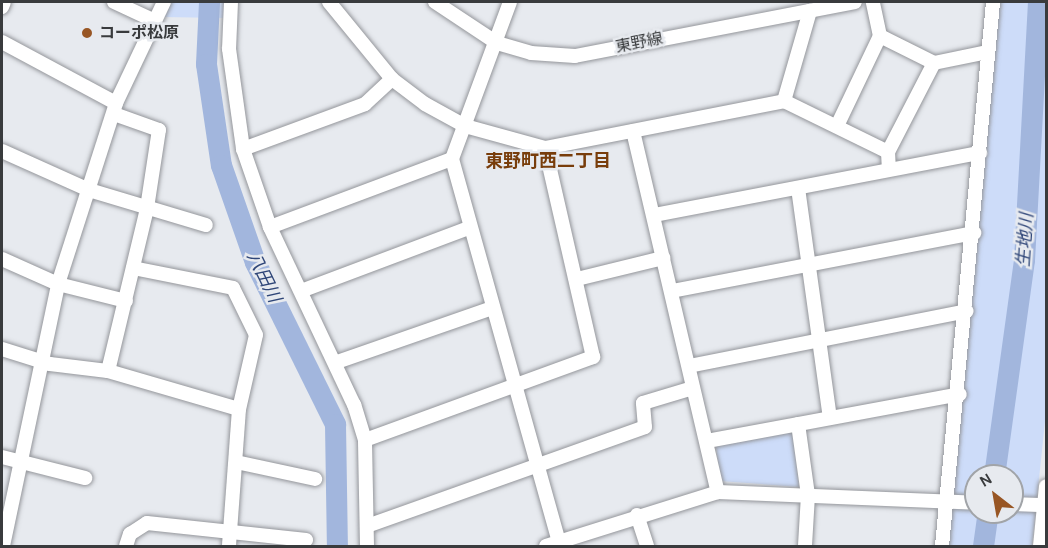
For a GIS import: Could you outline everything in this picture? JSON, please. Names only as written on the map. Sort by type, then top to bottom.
[{"type":"street","points":[[2,7],[4,2]]},
{"type":"street","points":[[114,2],[153,20]]},
{"type":"street","points":[[3,546],[40,360],[58,284],[115,108],[153,20],[164,2]]},
{"type":"street","points":[[231,2],[229,49],[243,149],[270,227],[337,362],[365,440],[367,546]]},
{"type":"street","points":[[329,2],[392,79],[465,126],[545,148],[784,101],[888,152]]},
{"type":"street","name":"東野線","points":[[435,2],[497,43],[531,53],[575,56],[855,2]]},
{"type":"street","points":[[510,2],[497,43],[452,159],[469,228],[537,465],[555,545],[637,515],[718,492],[964,503]]},
{"type":"street","points":[[837,126],[880,36],[873,2]]},
{"type":"street","points":[[942,546],[951,502],[993,2]]},
{"type":"street","points":[[784,101],[810,10]]},
{"type":"street","points":[[880,36],[934,63],[987,52]]},
{"type":"street","points":[[2,42],[115,108],[159,130],[147,208],[108,371]]},
{"type":"street","points":[[889,169],[888,152],[934,63]]},
{"type":"street","points":[[243,149],[365,104],[392,79]]},
{"type":"street","points":[[633,131],[718,492]]},
{"type":"street","points":[[365,440],[594,357],[545,148]]},
{"type":"street","points":[[2,151],[89,190],[206,225]]},
{"type":"street","points":[[654,215],[980,153]]},
{"type":"street","points":[[270,227],[452,159]]},
{"type":"street","points":[[798,188],[812,265],[819,341],[830,418]]},
{"type":"street","points":[[301,291],[469,228]]},
{"type":"street","points":[[672,291],[974,233]]},
{"type":"street","points":[[577,279],[663,258]]},
{"type":"street","points":[[2,259],[58,284],[126,301]]},
{"type":"street","points":[[133,268],[233,288],[256,335],[239,409],[230,539]]},
{"type":"street","points":[[337,362],[492,308]]},
{"type":"street","points":[[689,366],[967,311]]},
{"type":"street","points":[[2,349],[40,360],[108,371],[239,409]]},
{"type":"street","points":[[367,526],[645,427],[643,403],[693,387]]},
{"type":"street","points":[[707,441],[960,394]]},
{"type":"street","points":[[798,424],[808,495],[805,546]]},
{"type":"street","points":[[2,457],[85,478]]},
{"type":"street","points":[[236,462],[315,479]]},
{"type":"street","points":[[1040,546],[1047,486]]},
{"type":"street","points":[[1024,504],[1043,505]]},
{"type":"street","points":[[637,515],[647,546]]},
{"type":"street","points":[[126,546],[130,534],[147,523],[230,539],[306,540]]},
{"type":"shaded area","points":[[169,2],[226,2],[225,18],[161,17]]},
{"type":"shaded area","points":[[999,2],[1046,2],[1046,412],[1032,546],[948,546]]},
{"type":"shaded area","points":[[792,430],[799,487],[720,481],[716,445]]},
{"type":"waterway","name":"八田川","points":[[209,2],[206,64],[221,165],[255,262],[335,424],[337,546]]},
{"type":"waterway","name":"生地川","points":[[996,464],[1024,260],[1038,2]]},
{"type":"waterway","name":"生地川","points":[[983,546],[986,524]]},
{"type":"place","name":"コーポ松原","points":[[87,33]]},
{"type":"district","name":"東野町西二丁目","points":[[548,161]]}]
